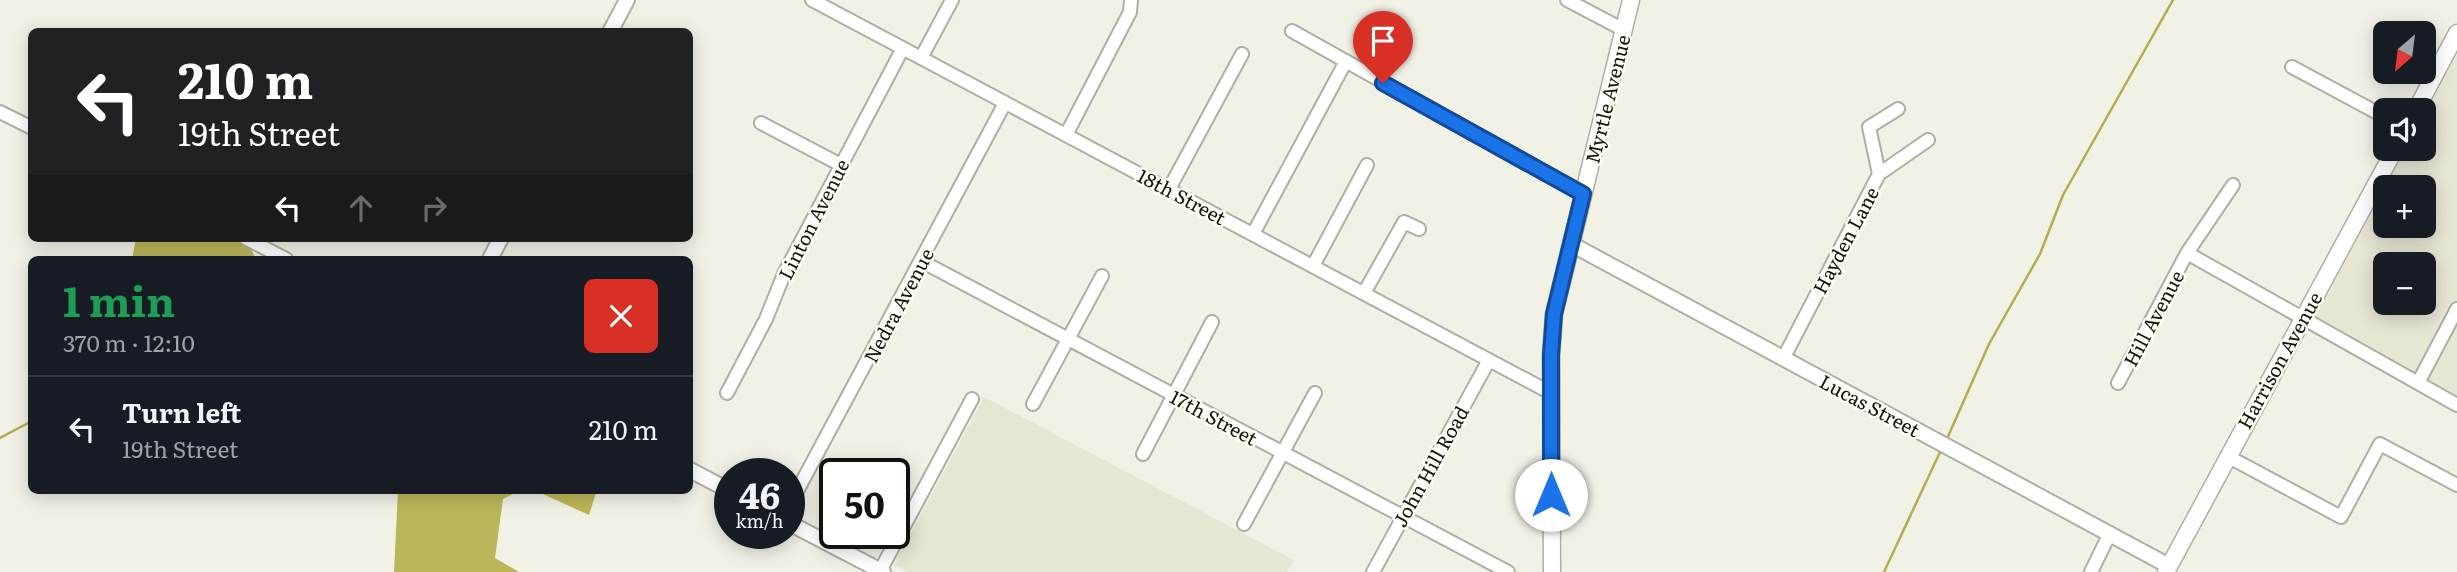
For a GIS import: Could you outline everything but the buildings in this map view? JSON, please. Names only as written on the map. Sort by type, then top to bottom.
[{"type":"main road","name":"Myrtle Avenue","points":[[1552,572],[1551,393],[1554,314],[1631,0]]},
{"type":"main road","points":[[2422,98],[2457,33]]},
{"type":"main road","name":"Harrison Avenue","points":[[2167,569],[2388,161]]},
{"type":"street","points":[[612,28],[627,0]]},
{"type":"street","points":[[921,58],[952,0]]},
{"type":"street","points":[[1066,135],[1130,12],[1130,0]]},
{"type":"street","points":[[1567,0],[1624,30]]},
{"type":"street","name":"18th Street","points":[[821,2],[1005,103],[1551,393]]},
{"type":"street","points":[[1292,31],[1583,194]]},
{"type":"street","name":"Linton Avenue","points":[[727,393],[903,48]]},
{"type":"street","points":[[1169,189],[1242,54]]},
{"type":"street","points":[[1253,234],[1346,61]]},
{"type":"street","points":[[2292,67],[2373,111]]},
{"type":"street","name":"Nedra Avenue","points":[[805,476],[1005,103]]},
{"type":"street","points":[[1879,174],[1868,127],[1898,109]]},
{"type":"street","points":[[0,112],[28,126]]},
{"type":"street","points":[[761,122],[841,165]]},
{"type":"street","name":"Hayden Lane","points":[[1783,359],[1879,174],[1928,140]]},
{"type":"street","points":[[1313,266],[1367,165]]},
{"type":"street","name":"Hill Avenue","points":[[2118,383],[2187,253],[2233,185]]},
{"type":"street","points":[[1364,293],[1404,222],[1419,229]]},
{"type":"street","points":[[253,242],[280,256]]},
{"type":"street","name":"Lucas Street","points":[[1571,244],[2110,533],[2167,569]]},
{"type":"street","points":[[2187,253],[2457,405]]},
{"type":"street","name":"17th Street","points":[[921,261],[1508,572]]},
{"type":"street","points":[[1034,404],[1102,276]]},
{"type":"street","points":[[2418,383],[2457,309]]},
{"type":"street","points":[[1143,454],[1212,322]]},
{"type":"street","name":"John Hill Road","points":[[1373,572],[1489,360]]},
{"type":"street","points":[[1244,524],[1315,393]]},
{"type":"street","points":[[805,532],[874,570],[972,399]]},
{"type":"street","points":[[2227,456],[2341,517],[2380,444],[2457,485]]},
{"type":"street","points":[[693,472],[714,483]]},
{"type":"street","points":[[2091,572],[2110,533]]},
{"type":"shaded area","points":[[2457,55],[2457,411],[2308,330],[2373,210],[2373,238],[2436,238],[2436,175],[2392,175],[2399,161],[2436,161],[2436,98],[2434,98]]},
{"type":"shaded area","points":[[135,242],[238,242],[251,249],[254,256],[133,256]]},
{"type":"shaded area","points":[[984,397],[1294,560],[1287,572],[908,572],[894,565],[903,549],[910,549],[910,535]]},
{"type":"shaded area","points":[[398,494],[513,494],[503,499],[495,558],[519,572],[394,572]]},
{"type":"shaded area","points":[[543,494],[596,494],[589,515]]},
{"type":"waterway","points":[[1946,441],[1989,344],[2040,254],[2063,195],[2173,0]]},
{"type":"waterway","points":[[0,438],[28,423]]},
{"type":"waterway","points":[[1884,572],[1941,450]]},
{"type":"route","points":[[1383,83],[1583,194],[1554,314],[1551,355],[1551,495]]}]
